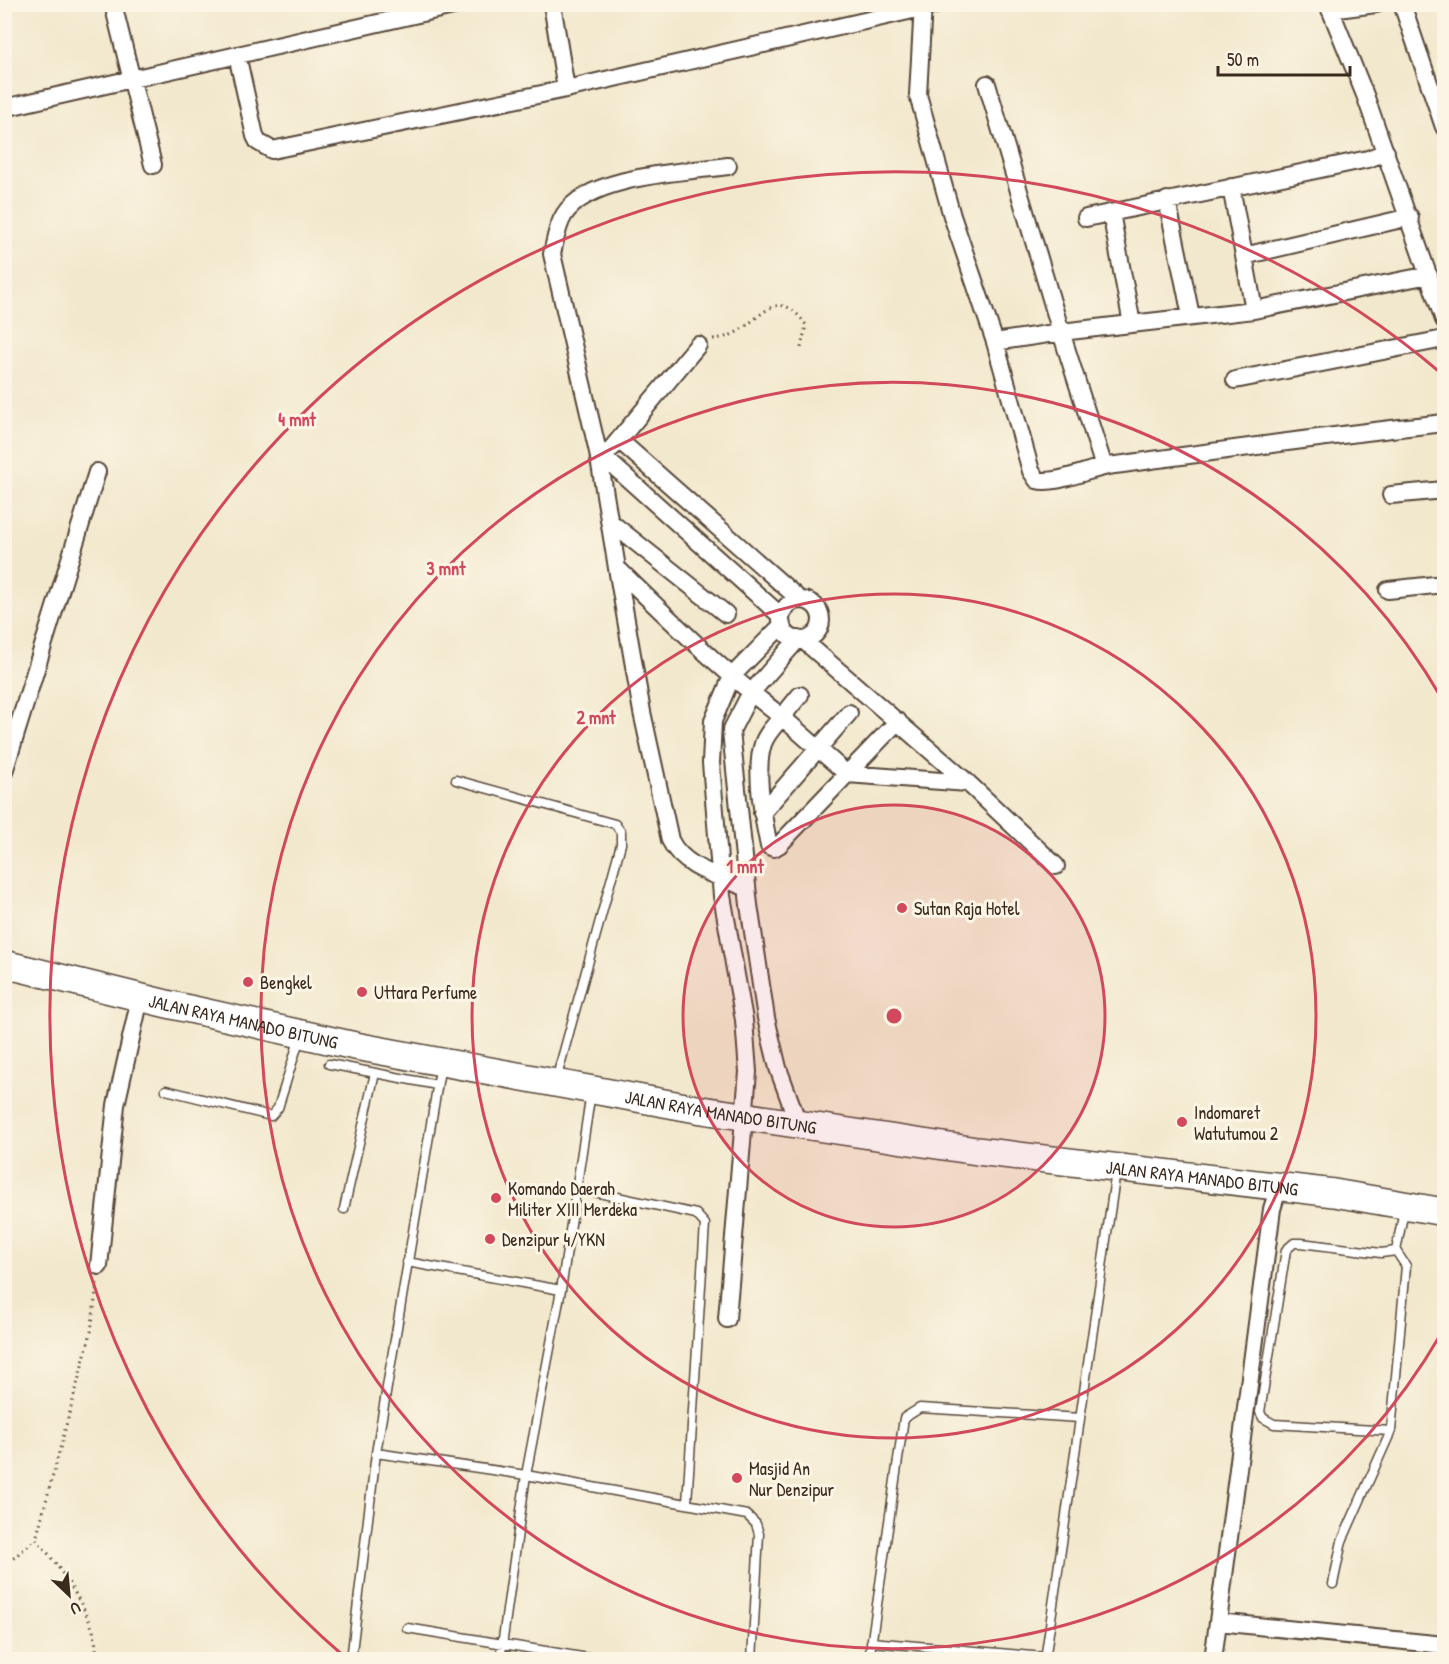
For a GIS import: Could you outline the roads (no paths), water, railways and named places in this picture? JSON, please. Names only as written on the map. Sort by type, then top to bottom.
[{"type":"highway","name":"JALAN RAYA MANADO BITUNG","points":[[4,964],[140,998],[302,1034],[439,1073],[555,1083],[745,1117],[977,1150],[1334,1192],[1405,1207],[1444,1212]]},
{"type":"street","points":[[113,4],[153,165]]},
{"type":"street","points":[[4,108],[237,55],[417,9],[462,4]]},
{"type":"street","points":[[552,4],[566,89]]},
{"type":"street","points":[[1376,4],[1329,8],[1410,217],[1444,320]]},
{"type":"street","points":[[1402,4],[1444,122]]},
{"type":"street","points":[[237,55],[255,136],[258,142],[272,150],[566,89],[928,5],[918,95],[952,216],[995,342],[1032,476],[1039,481],[1104,467],[1342,434],[1444,423]]},
{"type":"street","points":[[987,84],[1104,467]]},
{"type":"street","points":[[1086,218],[1368,159],[1386,152]]},
{"type":"street","points":[[728,166],[610,184],[576,201],[564,215],[552,254],[601,455],[609,521],[642,712],[670,840],[675,851],[685,860],[747,888]]},
{"type":"street","points":[[1231,187],[1254,310]]},
{"type":"street","points":[[1167,200],[1191,316]]},
{"type":"street","points":[[1111,213],[1132,324]]},
{"type":"street","points":[[1244,256],[1410,217]]},
{"type":"street","points":[[995,342],[1061,332],[1254,310],[1429,275]]},
{"type":"street","points":[[1235,380],[1444,339]]},
{"type":"street","points":[[601,455],[619,440],[698,345]]},
{"type":"street","points":[[619,440],[799,599],[816,605],[821,622],[812,637],[800,639],[750,694],[731,731],[747,888],[766,1018],[777,1068],[798,1123]]},
{"type":"street","points":[[601,455],[781,621],[786,633],[800,639],[898,721],[1056,866]]},
{"type":"street","points":[[4,772],[97,472]]},
{"type":"street","points":[[1391,495],[1444,490]]},
{"type":"street","points":[[609,521],[726,614]]},
{"type":"street","points":[[617,568],[750,694],[782,717],[847,774],[968,783]]},
{"type":"street","points":[[1388,590],[1444,584]]},
{"type":"street","points":[[727,1319],[748,1072],[744,1020],[722,897],[711,763],[713,721],[732,676],[781,621],[791,602],[799,599]]},
{"type":"street","points":[[800,695],[763,744],[762,813],[769,846],[776,847],[898,721]]},
{"type":"street","points":[[762,813],[849,714]]},
{"type":"street","points":[[99,1266],[116,1105],[140,998]]},
{"type":"street","points":[[1213,1659],[1272,1209],[1279,1186]]},
{"type":"street","points":[[1218,1622],[1444,1645]]},
{"type":"lane","points":[[456,780],[615,824],[621,832],[621,844],[555,1083]]},
{"type":"lane","points":[[166,1090],[271,1116],[278,1108],[302,1034]]},
{"type":"lane","points":[[329,1064],[375,1073],[439,1073],[376,1453],[351,1659]]},
{"type":"lane","points":[[344,1209],[375,1073]]},
{"type":"lane","points":[[500,1659],[526,1475],[561,1290],[591,1089]]},
{"type":"lane","points":[[871,1642],[1045,1658],[1117,1165]]},
{"type":"lane","points":[[576,1188],[696,1214],[705,1224],[687,1503]]},
{"type":"lane","points":[[1333,1584],[1342,1541],[1391,1431],[1406,1266],[1396,1251],[1405,1207]]},
{"type":"lane","points":[[1391,1431],[1275,1424],[1263,1418],[1260,1412],[1286,1250],[1294,1244],[1301,1243],[1381,1253],[1396,1251]]},
{"type":"lane","points":[[407,1263],[561,1290]]},
{"type":"lane","points":[[869,1659],[904,1418],[920,1408],[1080,1418]]},
{"type":"lane","points":[[376,1453],[526,1475],[747,1515],[756,1524],[759,1534],[752,1659]]},
{"type":"lane","points":[[407,1628],[600,1659]]},
{"type":"place","name":"Sutan Raja Hotel","points":[[902,908]]},
{"type":"place","name":"Bengkel","points":[[248,982]]},
{"type":"place","name":"Uttara Perfume","points":[[362,992]]},
{"type":"place","name":"Indomaret Watutumou 2","points":[[1182,1122]]},
{"type":"place","name":"Komando Daerah Militer XIII Merdeka","points":[[496,1198]]},
{"type":"place","name":"Denzipur 4/YKN","points":[[490,1239]]},
{"type":"place","name":"Masjid An Nur Denzipur","points":[[737,1478]]}]
